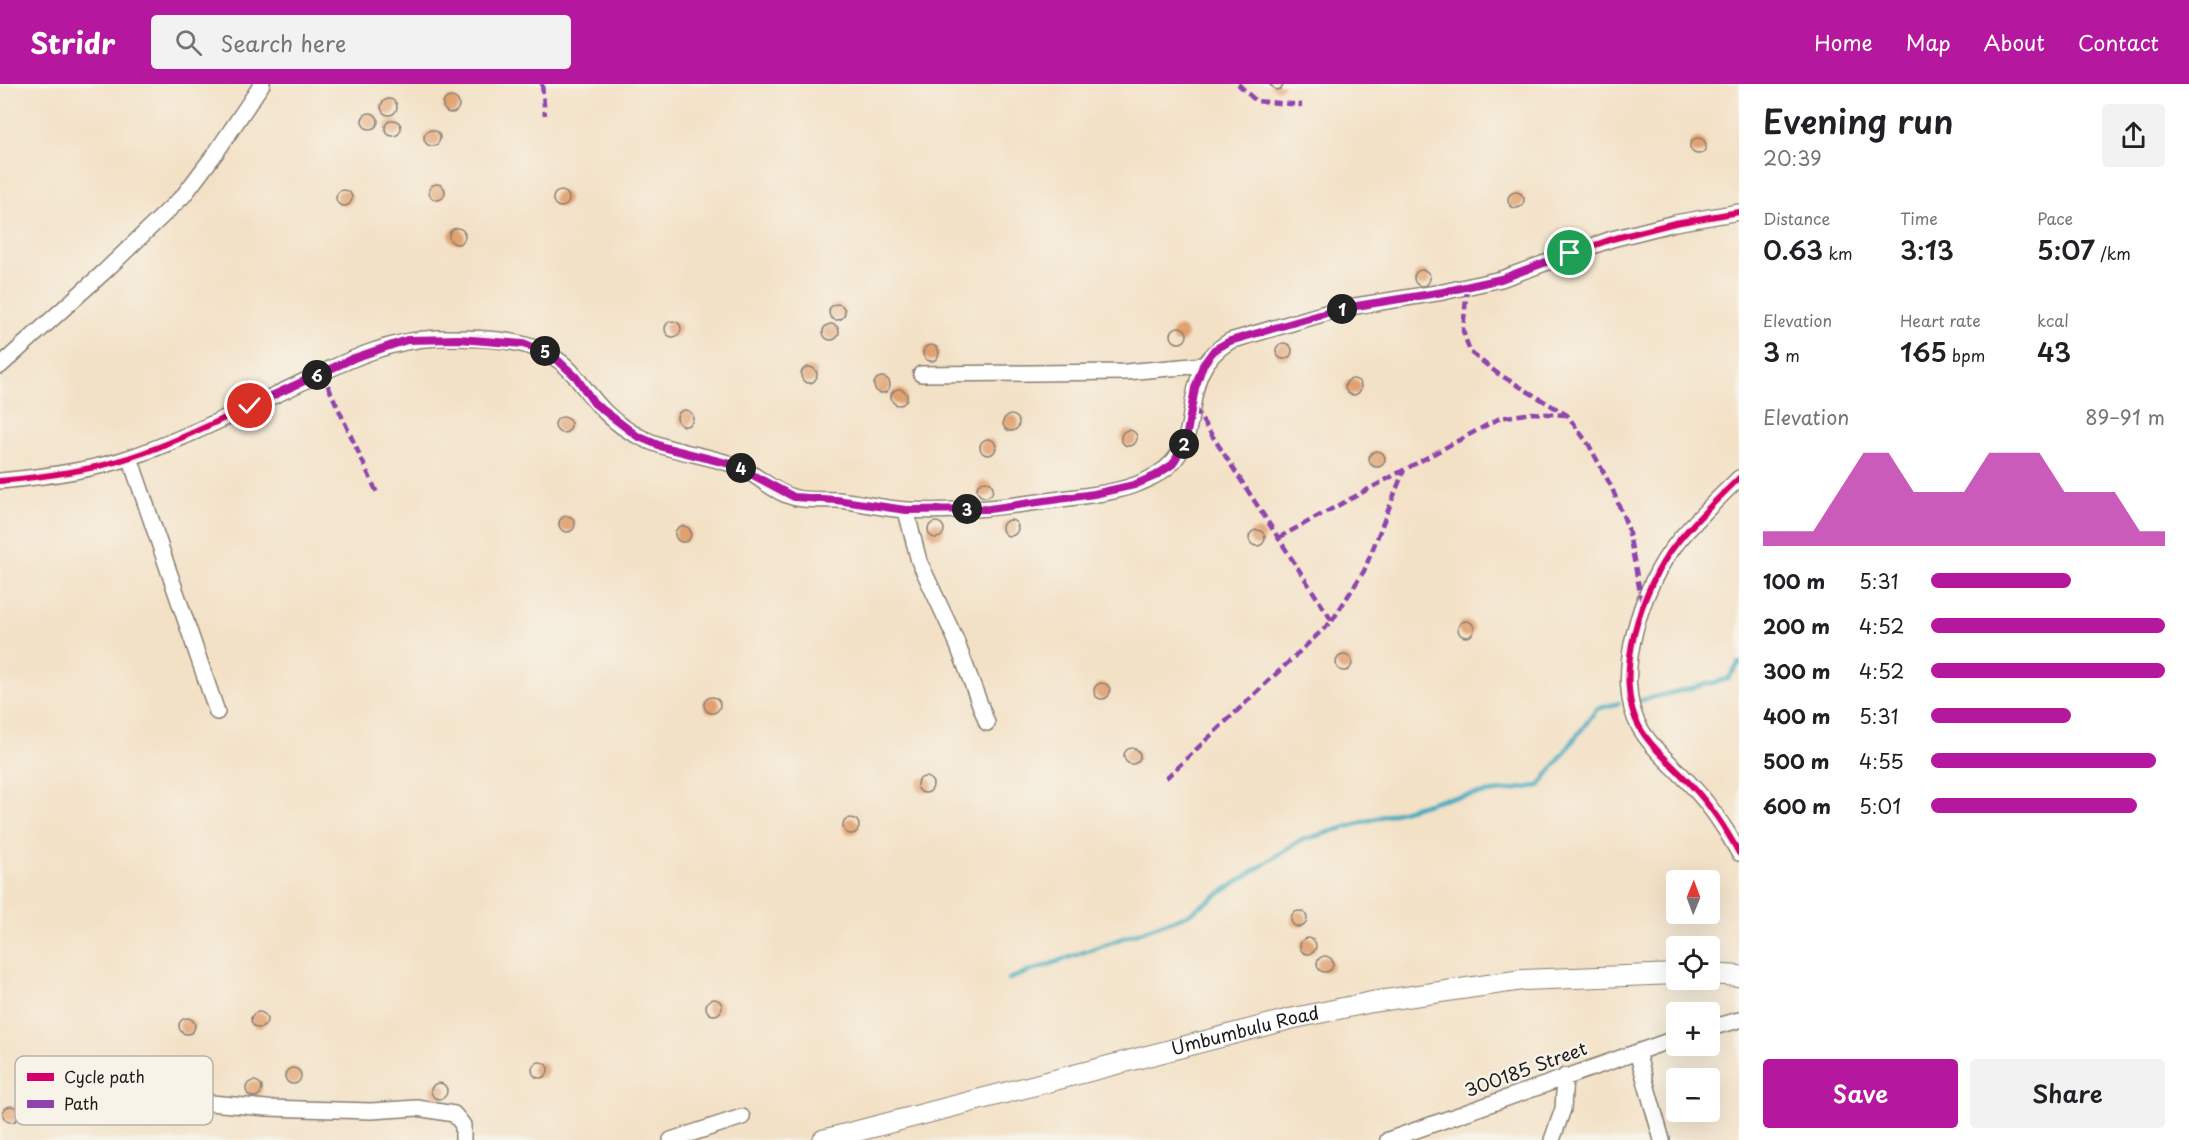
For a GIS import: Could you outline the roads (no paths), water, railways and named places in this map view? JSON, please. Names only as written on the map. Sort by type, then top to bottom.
[{"type":"main road","name":"Umbumbulu Road","points":[[823,1140],[1290,1019],[1360,1005],[1522,980],[1666,974]]},
{"type":"main road","points":[[1720,975],[1739,976]]},
{"type":"street","points":[[0,366],[58,311],[104,273],[184,195],[262,84]]},
{"type":"street","points":[[0,481],[130,458],[354,358],[407,340],[495,340],[523,344],[550,353],[576,377],[594,403],[637,436],[663,447],[734,465],[794,497],[836,500],[906,510],[989,509],[1094,494],[1134,485],[1155,476],[1173,464],[1186,439],[1195,388],[1203,365],[1214,350],[1230,341],[1333,311],[1501,279],[1612,239],[1675,223],[1739,212]]},
{"type":"street","points":[[921,374],[1126,372],[1203,365]]},
{"type":"street","points":[[130,458],[217,712]]},
{"type":"street","points":[[1739,478],[1675,545],[1658,570],[1638,626],[1629,679],[1632,707],[1640,729],[1706,802],[1739,853]]},
{"type":"street","points":[[906,510],[919,561],[955,638],[987,723]]},
{"type":"street","points":[[1720,1025],[1739,1020]]},
{"type":"street","name":"300185 Street","points":[[1388,1140],[1666,1042]]},
{"type":"street","points":[[1636,1052],[1662,1140]]},
{"type":"street","points":[[1552,1140],[1563,1109],[1565,1076]]},
{"type":"street","points":[[213,1103],[290,1109],[371,1111],[417,1108],[454,1113],[463,1125],[463,1140]]},
{"type":"street","points":[[671,1140],[742,1117]]},
{"type":"waterway","points":[[1638,701],[1728,679],[1739,663]]},
{"type":"waterway","points":[[1009,979],[1187,915],[1299,841],[1442,799],[1539,786],[1597,709],[1619,703]]}]
